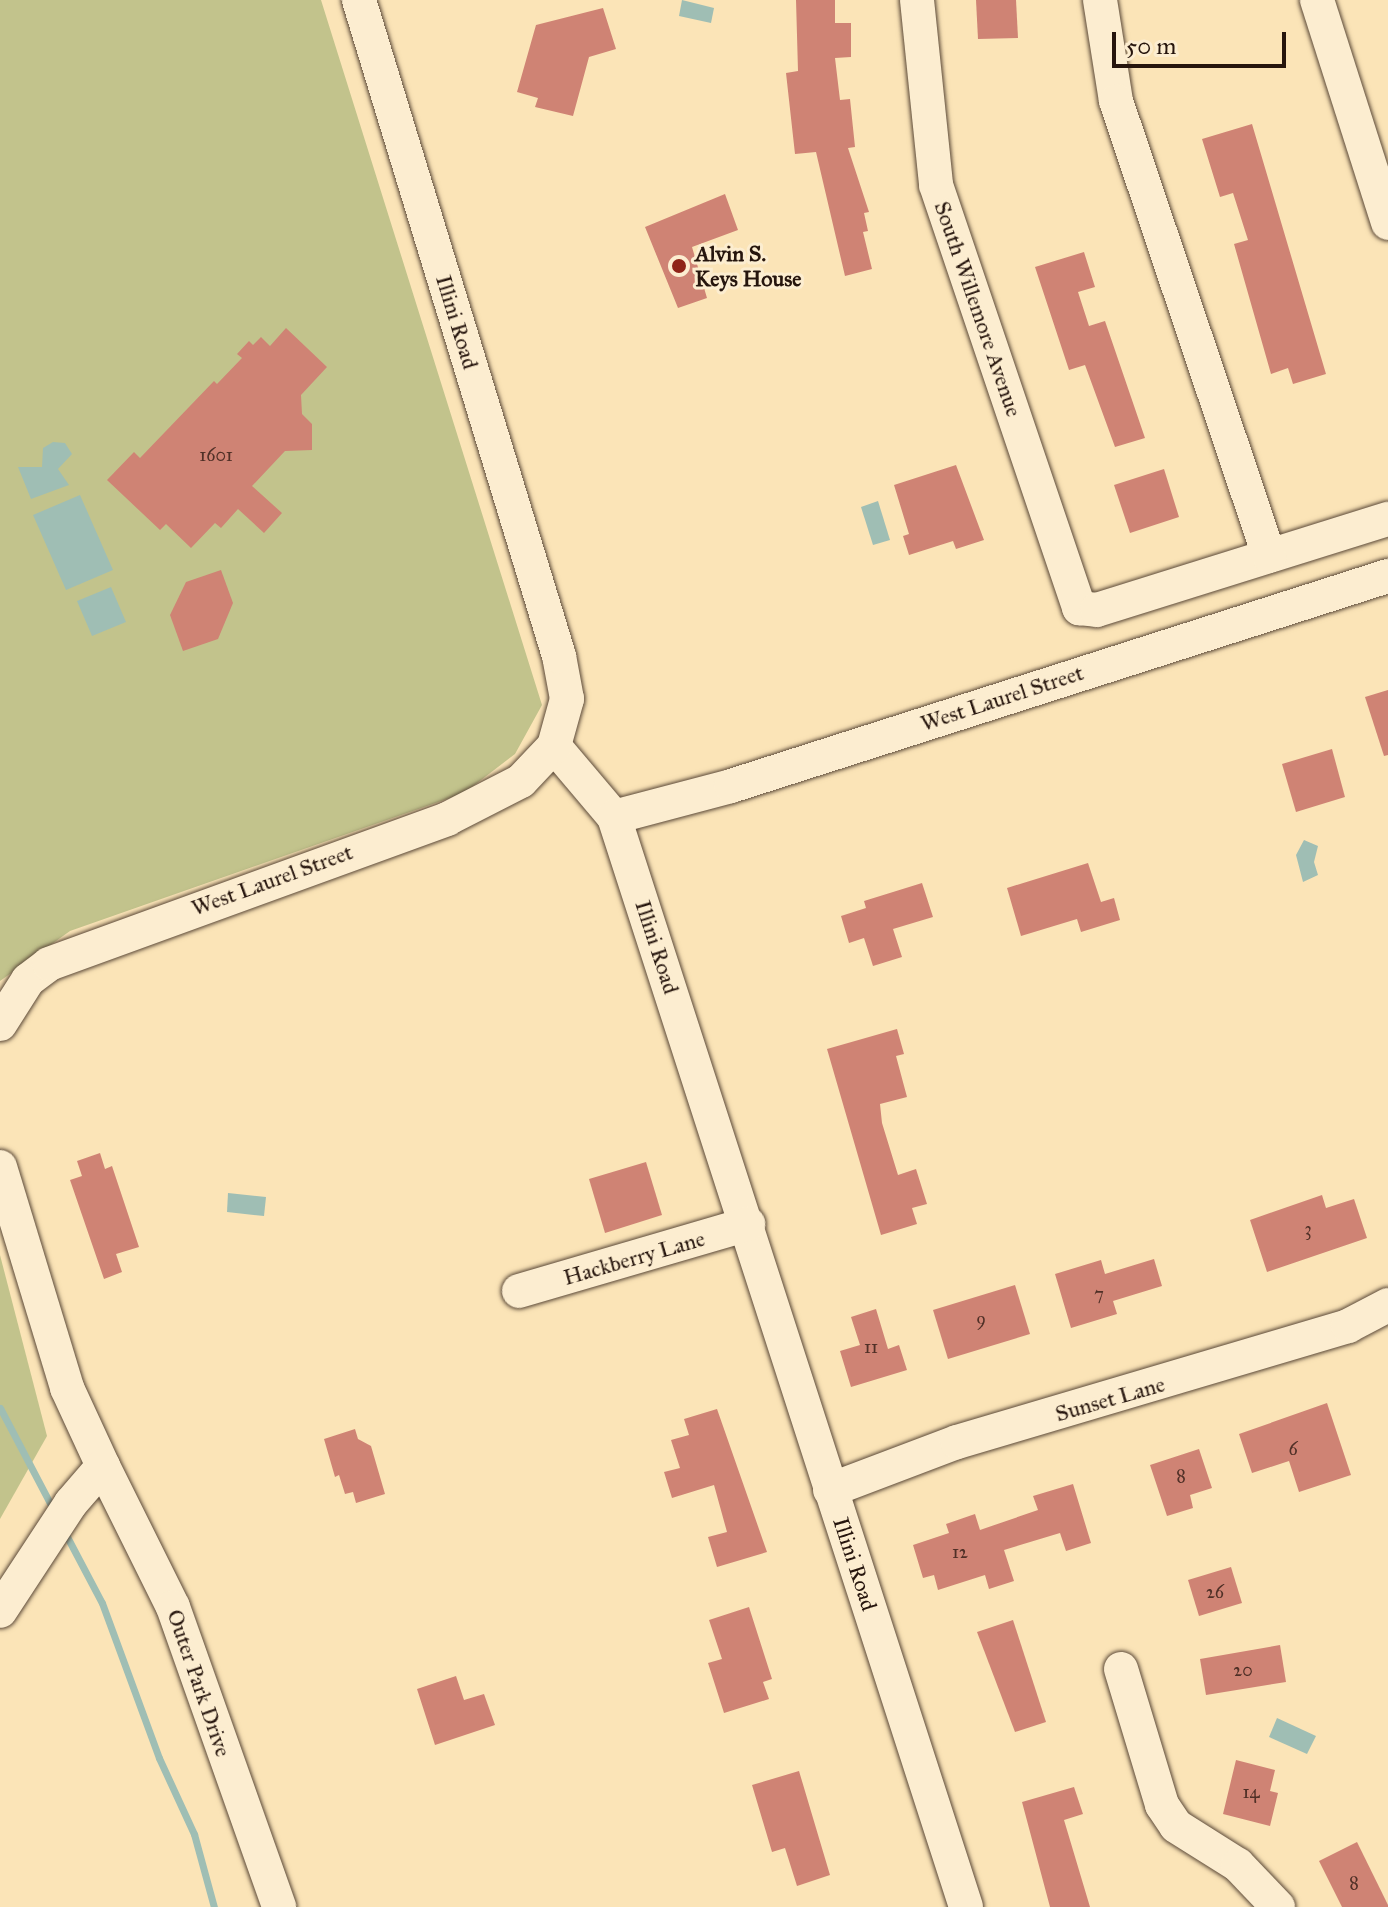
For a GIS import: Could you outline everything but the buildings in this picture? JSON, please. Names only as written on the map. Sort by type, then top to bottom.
[{"type":"street","name":"Illini Road","points":[[359,0],[559,656],[567,699],[554,746],[614,817],[748,1224],[830,1490],[966,1907]]},
{"type":"street","name":"South Willemore Avenue","points":[[917,0],[936,185],[1079,608],[1097,610],[1269,556]]},
{"type":"street","points":[[1100,0],[1116,101],[1269,556],[1388,519]]},
{"type":"street","points":[[1317,0],[1388,223]]},
{"type":"street","name":"West Laurel Street","points":[[614,817],[731,786],[1388,576]]},
{"type":"street","name":"West Laurel Street","points":[[0,1024],[28,980],[49,964],[447,819],[521,781],[554,746]]},
{"type":"street","points":[[0,1167],[67,1388],[103,1466],[66,1510],[42,1553],[0,1611]]},
{"type":"street","name":"Hackberry Lane","points":[[519,1291],[748,1224]]},
{"type":"street","name":"Sunset Lane","points":[[830,1490],[957,1442],[1348,1326],[1388,1305]]},
{"type":"street","name":"Outer Park Drive","points":[[103,1466],[173,1607],[279,1907]]},
{"type":"street","points":[[1121,1669],[1162,1805],[1176,1826],[1238,1865],[1278,1907]]},
{"type":"green space","points":[[0,0],[321,0],[542,705],[515,754],[464,793],[70,931],[0,981]]},
{"type":"green space","points":[[0,1255],[47,1436],[0,1519]]},
{"type":"water","points":[[682,0],[714,8],[711,23],[679,16]]},
{"type":"water","points":[[53,442],[65,443],[72,454],[58,469],[69,485],[31,499],[18,467],[42,467],[43,448]]},
{"type":"water","points":[[80,495],[113,570],[66,590],[33,515]]},
{"type":"water","points":[[878,501],[890,540],[873,545],[861,507]]},
{"type":"water","points":[[111,587],[126,622],[92,636],[77,601]]},
{"type":"water","points":[[1304,840],[1318,846],[1314,862],[1318,875],[1303,882],[1296,855]]},
{"type":"water","points":[[228,1193],[266,1197],[264,1216],[227,1212]]},
{"type":"water","points":[[1277,1718],[1316,1736],[1307,1754],[1269,1737]]},
{"type":"waterway","points":[[0,1408],[53,1509]]},
{"type":"waterway","points":[[64,1531],[102,1603],[159,1758],[194,1834],[214,1907]]},
{"type":"place","name":"Alvin S. Keys House","points":[[679,266]]}]
